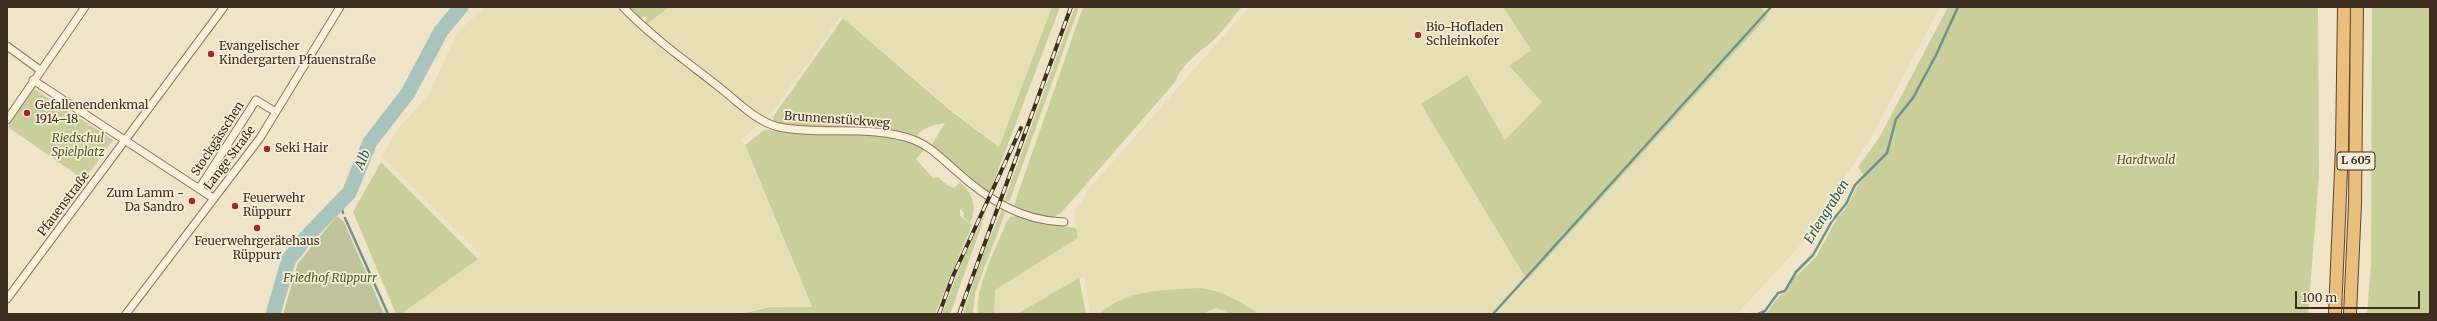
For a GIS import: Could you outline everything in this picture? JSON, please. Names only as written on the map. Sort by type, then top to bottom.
[{"type":"highway","name":"L 605","points":[[2335,314],[2342,161],[2344,7]]},
{"type":"highway","name":"L 605","points":[[2350,314],[2356,181],[2357,7]]},
{"type":"street","points":[[7,120],[33,80],[85,7]]},
{"type":"street","name":"Pfauenstraße","points":[[7,299],[224,7]]},
{"type":"street","name":"Lange Straße","points":[[126,314],[213,198],[241,165],[276,112],[340,7]]},
{"type":"street","name":"Brunnenstückweg","points":[[623,7],[647,30],[766,122],[792,129],[868,132],[914,140],[929,148],[978,190],[994,201],[1027,217],[1043,221],[1064,222]]},
{"type":"street","points":[[7,46],[40,70]]},
{"type":"street","points":[[33,80],[125,142],[213,198]]},
{"type":"street","name":"Stockgässchen","points":[[199,189],[256,100],[276,112]]},
{"type":"shaded area","points":[[484,7],[615,7],[640,30],[669,7],[1052,7],[999,146],[952,110],[841,16],[777,106],[766,117],[760,114],[756,121],[758,126],[742,139],[811,307],[770,306],[738,314],[401,314],[482,256],[382,157],[397,130],[428,96],[457,33]]},
{"type":"shaded area","points":[[1249,7],[1503,7],[1531,50],[1509,67],[1542,102],[1505,141],[1467,76],[1527,280],[1768,16],[1761,7],[1940,7],[1872,136],[1798,248],[1737,314],[1259,314],[1230,296],[1212,289],[1169,290],[1123,298],[1100,314],[1090,314],[1084,277],[1017,314],[994,314],[995,290],[1078,238],[1074,211],[1083,200],[1086,192]]},
{"type":"shaded area","points":[[1216,308],[1232,314],[1202,314]]},
{"type":"green space","points":[[627,7],[669,7],[646,25],[644,23],[647,18],[645,16],[639,19]]},
{"type":"green space","points":[[1052,7],[1060,7],[989,194],[931,146],[945,123],[935,125],[921,131],[916,139],[915,145],[925,149],[916,159],[933,178],[938,177],[947,185],[954,188],[960,182],[971,196],[974,206],[974,212],[970,223],[963,217],[964,213],[960,209],[960,216],[972,225],[935,314],[740,314],[770,307],[812,307],[745,145],[764,130],[778,131],[781,125],[774,122],[773,119],[775,114],[843,18],[951,111],[999,147]]},
{"type":"green space","points":[[1075,7],[1079,7],[1010,200],[1006,202],[1004,201]]},
{"type":"green space","points":[[1083,7],[1242,7],[1217,37],[1193,57],[1185,66],[1175,82],[1061,213],[1049,219],[1019,211],[1015,206],[1015,202]]},
{"type":"green space","points":[[1503,7],[1761,7],[1768,16],[1527,280],[1421,104],[1467,75],[1505,140],[1542,102],[1509,66],[1531,50]]},
{"type":"green space","name":"Hardtwald","points":[[1948,7],[2318,7],[2319,177],[2308,314],[1766,314],[1779,296],[1787,292],[1794,278],[1816,257],[1837,218],[1845,210],[1858,185],[1865,177],[1858,167],[1879,138]]},
{"type":"green space","points":[[2372,7],[2430,7],[2430,314],[2367,314],[2371,264]]},
{"type":"green space","name":"Riedschul Spielplatz","points":[[33,88],[113,140],[84,180],[8,127]]},
{"type":"green space","points":[[381,162],[478,259],[401,314],[396,314],[353,212]]},
{"type":"green space","points":[[1002,209],[1005,213],[975,293],[973,314],[963,314],[981,259]]},
{"type":"green space","points":[[987,210],[950,314],[942,314],[964,257]]},
{"type":"green space","name":"Friedhof Rüppurr","points":[[337,216],[344,222],[384,314],[283,314],[298,263]]},
{"type":"green space","points":[[1015,216],[1042,224],[1076,228],[1078,238],[995,290],[994,314],[978,314],[980,292],[987,268],[1006,223],[1010,217]]},
{"type":"green space","points":[[1079,278],[1086,313],[1090,314],[1017,314]]},
{"type":"green space","points":[[1200,288],[1224,294],[1259,314],[1232,314],[1216,308],[1202,314],[1100,314],[1110,306],[1133,295],[1147,292]]},
{"type":"waterway","name":"Alb","points":[[273,314],[289,259],[310,233],[349,193],[370,142],[408,93],[441,31],[461,7]]},
{"type":"waterway","points":[[1493,314],[1771,7]]},
{"type":"waterway","name":"Erlengraben","points":[[1758,314],[1765,311],[1778,293],[1785,291],[1796,272],[1813,255],[1832,221],[1846,204],[1855,185],[1887,153],[1896,119],[1913,98],[1936,55],[1958,7]]},
{"type":"waterway","points":[[341,203],[343,213]]},
{"type":"waterway","points":[[345,218],[388,314]]},
{"type":"railway","points":[[959,314],[1071,7]]},
{"type":"railway","points":[[939,314],[953,276],[1021,128]]},
{"type":"place","name":"Bio-Hofladen Schleinkofer","points":[[1418,35]]},
{"type":"place","name":"Evangelischer Kindergarten Pfauenstraße","points":[[211,54]]},
{"type":"place","name":"Gefallenendenkmal 1914–18","points":[[27,113]]},
{"type":"place","name":"Seki Hair","points":[[267,149]]},
{"type":"place","name":"Zum Lamm - Da Sandro","points":[[192,201]]},
{"type":"place","name":"Feuerwehr Rüppurr","points":[[235,206]]},
{"type":"place","name":"Feuerwehrgerätehaus Rüppurr","points":[[257,228]]}]
